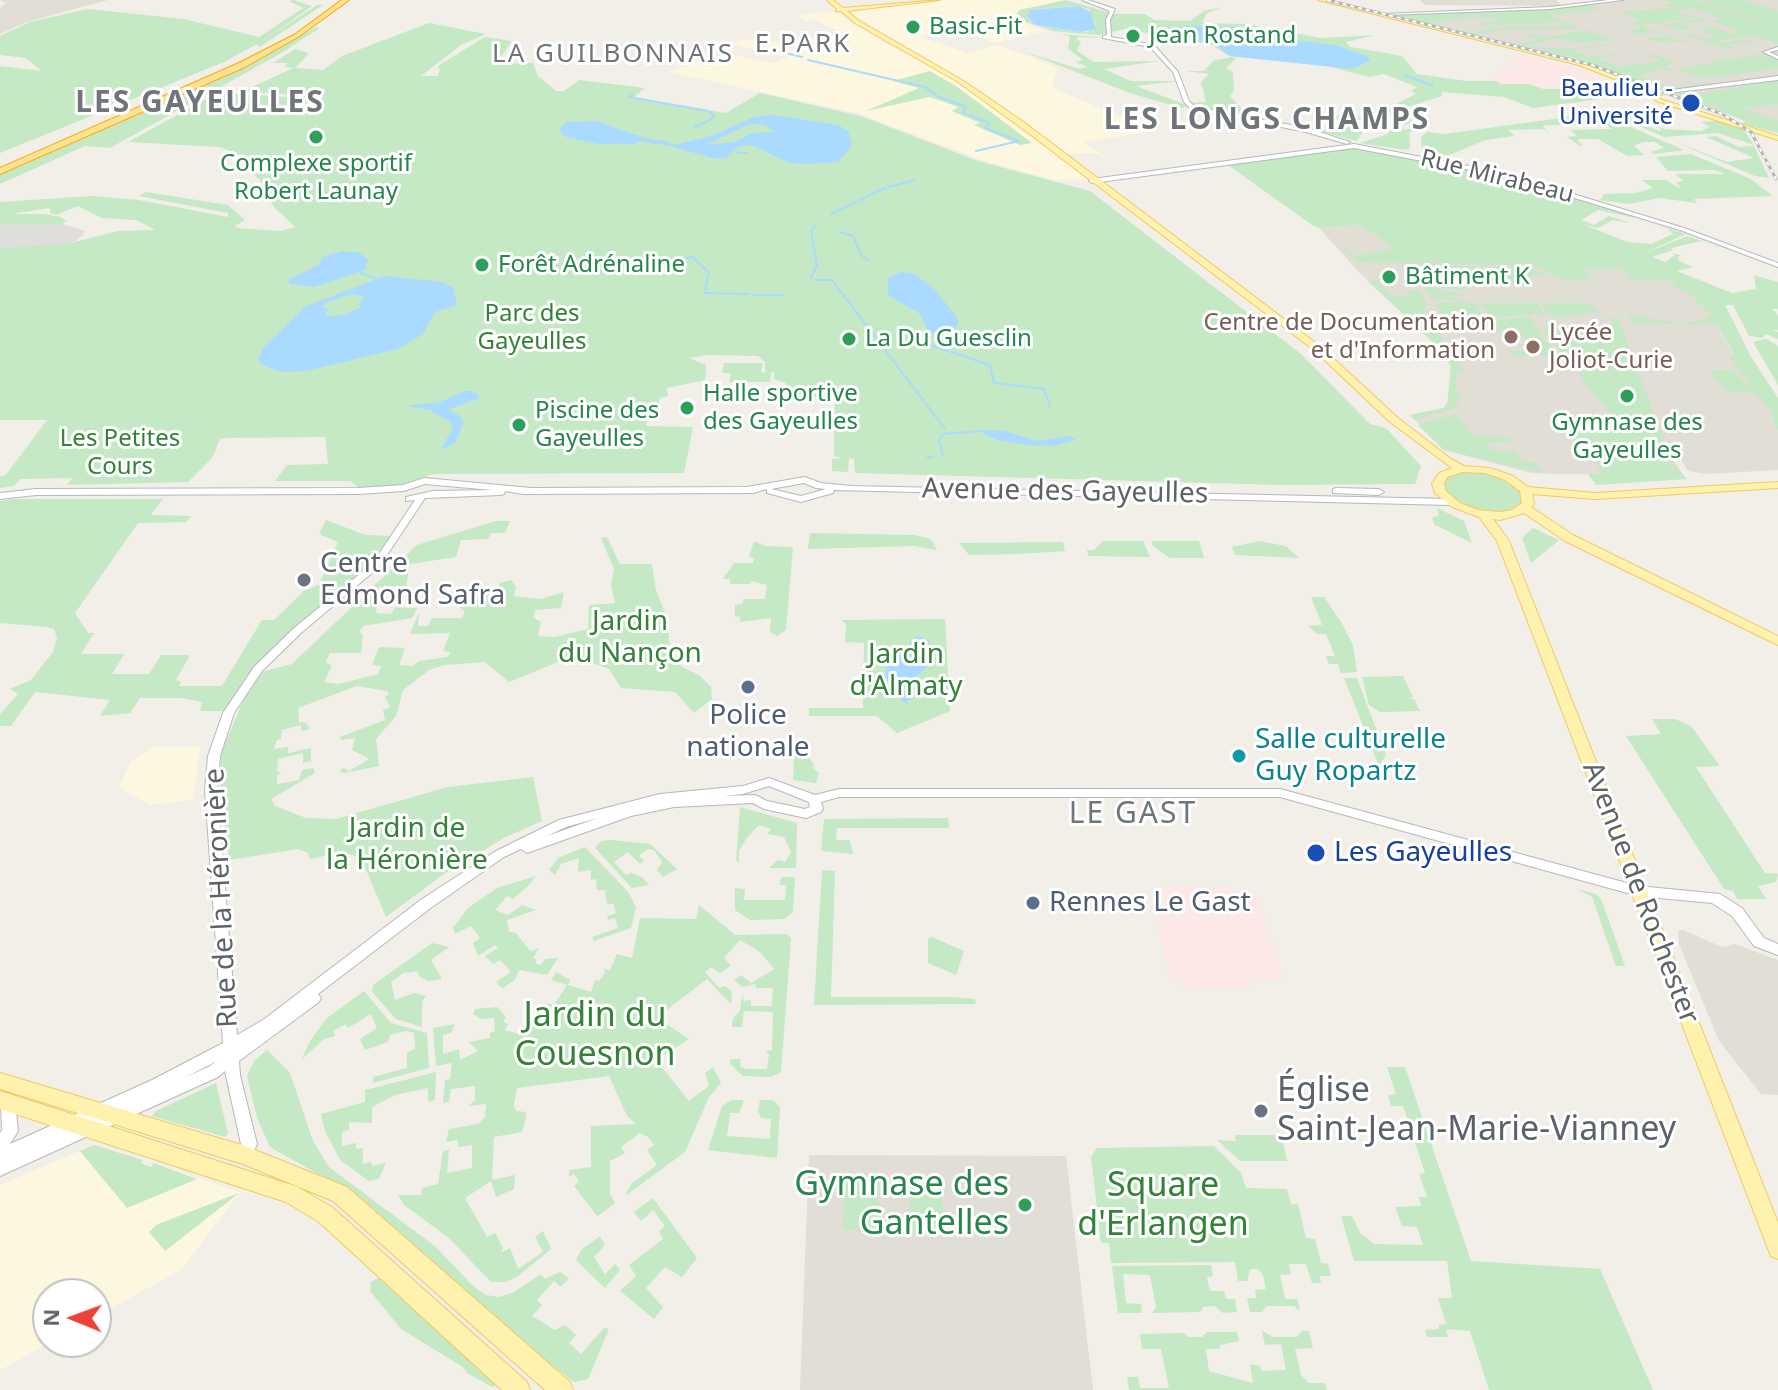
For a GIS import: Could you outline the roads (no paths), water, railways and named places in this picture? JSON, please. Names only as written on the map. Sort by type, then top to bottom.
[{"type":"highway","points":[[0,171],[242,65],[296,36],[346,0]]},
{"type":"highway","points":[[0,165],[232,65],[285,36],[333,2]]},
{"type":"main road","points":[[841,7],[937,0]]},
{"type":"main road","points":[[1319,0],[1618,77],[1734,124],[1778,138]]},
{"type":"main road","points":[[841,7],[1003,111],[1318,349],[1369,398],[1437,454],[1462,469],[1502,475],[1569,538]]},
{"type":"main road","points":[[1369,398],[1386,420],[1424,452],[1443,475]]},
{"type":"main road","points":[[1443,475],[1462,469]]},
{"type":"main road","points":[[1443,475],[1439,489],[1450,502],[1484,515],[1506,515],[1569,538],[1778,641]]},
{"type":"main road","points":[[1506,515],[1526,500],[1778,485]]},
{"type":"main road","name":"Avenue de Rochester","points":[[1484,515],[1501,536],[1778,1249]]},
{"type":"main road","name":"Avenue de Rochester","points":[[1501,536],[1506,515]]},
{"type":"main road","points":[[0,1081],[88,1121],[261,1182],[326,1215],[519,1390]]},
{"type":"main road","points":[[4,1101],[88,1121],[119,1117],[245,1155],[340,1194],[562,1390]]},
{"type":"street","points":[[1084,0],[1113,10],[1108,20],[1110,37],[1155,49],[1179,78],[1187,102],[1193,108],[1327,136],[1346,144]]},
{"type":"street","points":[[1382,15],[1544,8],[1621,0]]},
{"type":"street","points":[[1778,48],[1765,52],[1778,58]]},
{"type":"street","points":[[1659,95],[1778,78]]},
{"type":"street","points":[[1095,180],[1346,144]]},
{"type":"street","name":"Rue Mirabeau","points":[[1346,144],[1447,160],[1682,229],[1778,265]]},
{"type":"street","name":"Avenue des Gayeulles","points":[[405,494],[421,481],[434,489],[747,490],[788,489],[805,480],[818,490]]},
{"type":"street","name":"Avenue des Gayeulles","points":[[1,496],[36,492],[358,491],[405,494],[421,499],[434,489]]},
{"type":"street","name":"Avenue des Gayeulles","points":[[788,489],[801,499],[818,490],[851,489],[1450,502]]},
{"type":"street","name":"Avenue des Gayeulles","points":[[1280,497],[1319,492],[1421,494],[1439,489]]},
{"type":"street","name":"Rue de la Héronière","points":[[405,494],[405,521]]},
{"type":"street","name":"Rue de la Héronière","points":[[245,1155],[249,1144],[231,1054],[211,790],[220,733],[235,702],[258,669],[297,631],[376,565],[421,499]]},
{"type":"street","points":[[119,1117],[231,1054],[468,883],[524,849],[630,812],[756,793],[776,783],[786,791],[818,804],[813,812],[806,814],[771,806],[756,793]]},
{"type":"street","points":[[771,806],[784,799],[786,791]]},
{"type":"street","points":[[795,811],[794,803],[839,793],[1273,792],[1638,891],[1715,898],[1732,908],[1771,948]]},
{"type":"street","points":[[0,1156],[88,1121],[231,1054]]},
{"type":"street","points":[[0,1146],[10,1131],[4,1101]]},
{"type":"street","points":[[0,1169],[88,1121]]},
{"type":"water","points":[[1078,6],[1091,12],[1096,29],[1080,32],[1035,25],[1027,16],[1030,10]]},
{"type":"water","points":[[1191,26],[1242,27],[1296,40],[1335,45],[1367,56],[1370,61],[1351,69],[1230,56],[1215,44],[1153,32]]},
{"type":"water","points":[[773,115],[838,125],[848,131],[852,145],[838,162],[808,164],[789,163],[752,145],[739,146],[728,157],[716,159],[670,146],[711,136],[754,117]],"holes":[[[750,124],[765,125],[775,132],[753,133],[734,142],[705,145]]]},
{"type":"water","points":[[597,121],[646,138],[634,144],[599,144],[566,137],[559,130],[566,122]]},
{"type":"water","points":[[344,251],[360,253],[368,260],[365,270],[314,287],[289,284],[289,279],[317,266],[324,256]]},
{"type":"water","points":[[901,272],[915,274],[935,290],[958,321],[955,331],[942,334],[929,332],[919,313],[888,295],[888,278]]},
{"type":"water","points":[[385,276],[443,282],[453,288],[457,305],[435,312],[423,334],[398,349],[306,371],[280,372],[261,364],[258,359],[264,347],[306,306]],"holes":[[[353,294],[365,297],[358,304],[362,307],[344,315],[325,316],[328,309],[322,307],[326,302]]]},
{"type":"water","points":[[465,391],[474,391],[480,398],[449,409],[461,417],[463,424],[456,442],[441,450],[453,427],[450,422],[430,410],[406,406],[440,402]]},
{"type":"water","points":[[977,430],[1005,431],[1037,441],[1070,436],[1076,440],[1053,446],[1027,445],[998,440]]},
{"type":"water","points":[[918,636],[929,641],[931,663],[903,689],[914,697],[905,703],[877,681],[886,674],[887,660],[901,649],[909,649],[909,643]]},
{"type":"waterway","points":[[761,47],[802,57]]},
{"type":"waterway","points":[[1537,52],[1543,53]]},
{"type":"waterway","points":[[1545,54],[1569,59]]},
{"type":"waterway","points":[[808,60],[925,87],[937,96],[966,107],[963,113],[990,123],[985,128],[1019,141],[976,151]]},
{"type":"waterway","points":[[1593,66],[1614,73]]},
{"type":"waterway","points":[[1616,74],[1633,80]]},
{"type":"waterway","points":[[1405,75],[1433,86]]},
{"type":"waterway","points":[[1636,81],[1650,87]]},
{"type":"waterway","points":[[633,94],[629,97],[708,111],[714,116],[711,119]]},
{"type":"waterway","points":[[695,127],[710,120]]},
{"type":"waterway","points":[[646,139],[668,143]]},
{"type":"waterway","points":[[643,141],[674,145]]},
{"type":"waterway","points":[[738,150],[738,153],[747,153]]},
{"type":"waterway","points":[[889,187],[914,180]]},
{"type":"waterway","points":[[871,194],[886,188]]},
{"type":"waterway","points":[[859,201],[869,195]]},
{"type":"waterway","points":[[831,214],[856,202]]},
{"type":"waterway","points":[[811,278],[817,265],[811,231],[815,226]]},
{"type":"waterway","points":[[839,232],[853,236],[861,255],[868,260]]},
{"type":"waterway","points":[[587,273],[693,257],[709,273],[705,290]]},
{"type":"waterway","points":[[361,273],[376,279]]},
{"type":"waterway","points":[[815,280],[832,280],[945,429]]},
{"type":"waterway","points":[[704,293],[749,294]]},
{"type":"waterway","points":[[754,295],[783,295]]},
{"type":"waterway","points":[[929,331],[922,335],[930,345],[990,365],[994,383],[1044,389],[1050,407]]},
{"type":"waterway","points":[[943,456],[939,441],[943,434],[981,431]]},
{"type":"waterway","points":[[927,458],[933,457]]},
{"type":"railway","points":[[1327,0],[1592,65],[1722,114],[1751,132],[1776,179]]},
{"type":"place","name":"Basic-Fit","points":[[913,27]]},
{"type":"place","name":"Jean Rostand","points":[[1133,36]]},
{"type":"place","name":"Beaulieu - Université","points":[[1691,103]]},
{"type":"place","name":"Complexe sportif Robert Launay","points":[[316,137]]},
{"type":"place","name":"Forêt Adrénaline","points":[[482,265]]},
{"type":"place","name":"Bâtiment K","points":[[1389,277]]},
{"type":"place","name":"Centre de Documentation et d'Information","points":[[1511,337]]},
{"type":"place","name":"La Du Guesclin","points":[[849,339]]},
{"type":"place","name":"Lycée Joliot-Curie","points":[[1533,347]]},
{"type":"place","name":"Gymnase des Gayeulles","points":[[1627,396]]},
{"type":"place","name":"Halle sportive des Gayeulles","points":[[687,408]]},
{"type":"place","name":"Piscine des Gayeulles","points":[[519,425]]},
{"type":"place","name":"Centre Edmond Safra","points":[[304,580]]},
{"type":"place","name":"Police nationale","points":[[748,687]]},
{"type":"place","name":"Salle culturelle Guy Ropartz","points":[[1239,756]]},
{"type":"place","name":"Les Gayeulles","points":[[1316,853]]},
{"type":"place","name":"Rennes Le Gast","points":[[1033,903]]},
{"type":"place","name":"Église Saint-Jean-Marie-Vianney","points":[[1261,1111]]},
{"type":"place","name":"Gymnase des Gantelles","points":[[1025,1205]]},
{"type":"district","name":"E.PARK","points":[[803,45]]},
{"type":"district","name":"LA GUILBONNAIS","points":[[613,55]]},
{"type":"district","name":"LES GAYEULLES","points":[[200,103]]},
{"type":"district","name":"LES LONGS CHAMPS","points":[[1267,120]]},
{"type":"district","name":"LE GAST","points":[[1133,814]]},
{"type":"park label","name":"Parc des Gayeulles","points":[[532,328]]},
{"type":"park label","name":"Les Petites Cours","points":[[120,453]]},
{"type":"park label","name":"Jardin du Nançon","points":[[630,638]]},
{"type":"park label","name":"Jardin d'Almaty","points":[[906,671]]},
{"type":"park label","name":"Jardin de la Héronière","points":[[407,845]]},
{"type":"park label","name":"Jardin du Couesnon","points":[[595,1036]]},
{"type":"park label","name":"Square d'Erlangen","points":[[1163,1206]]}]
